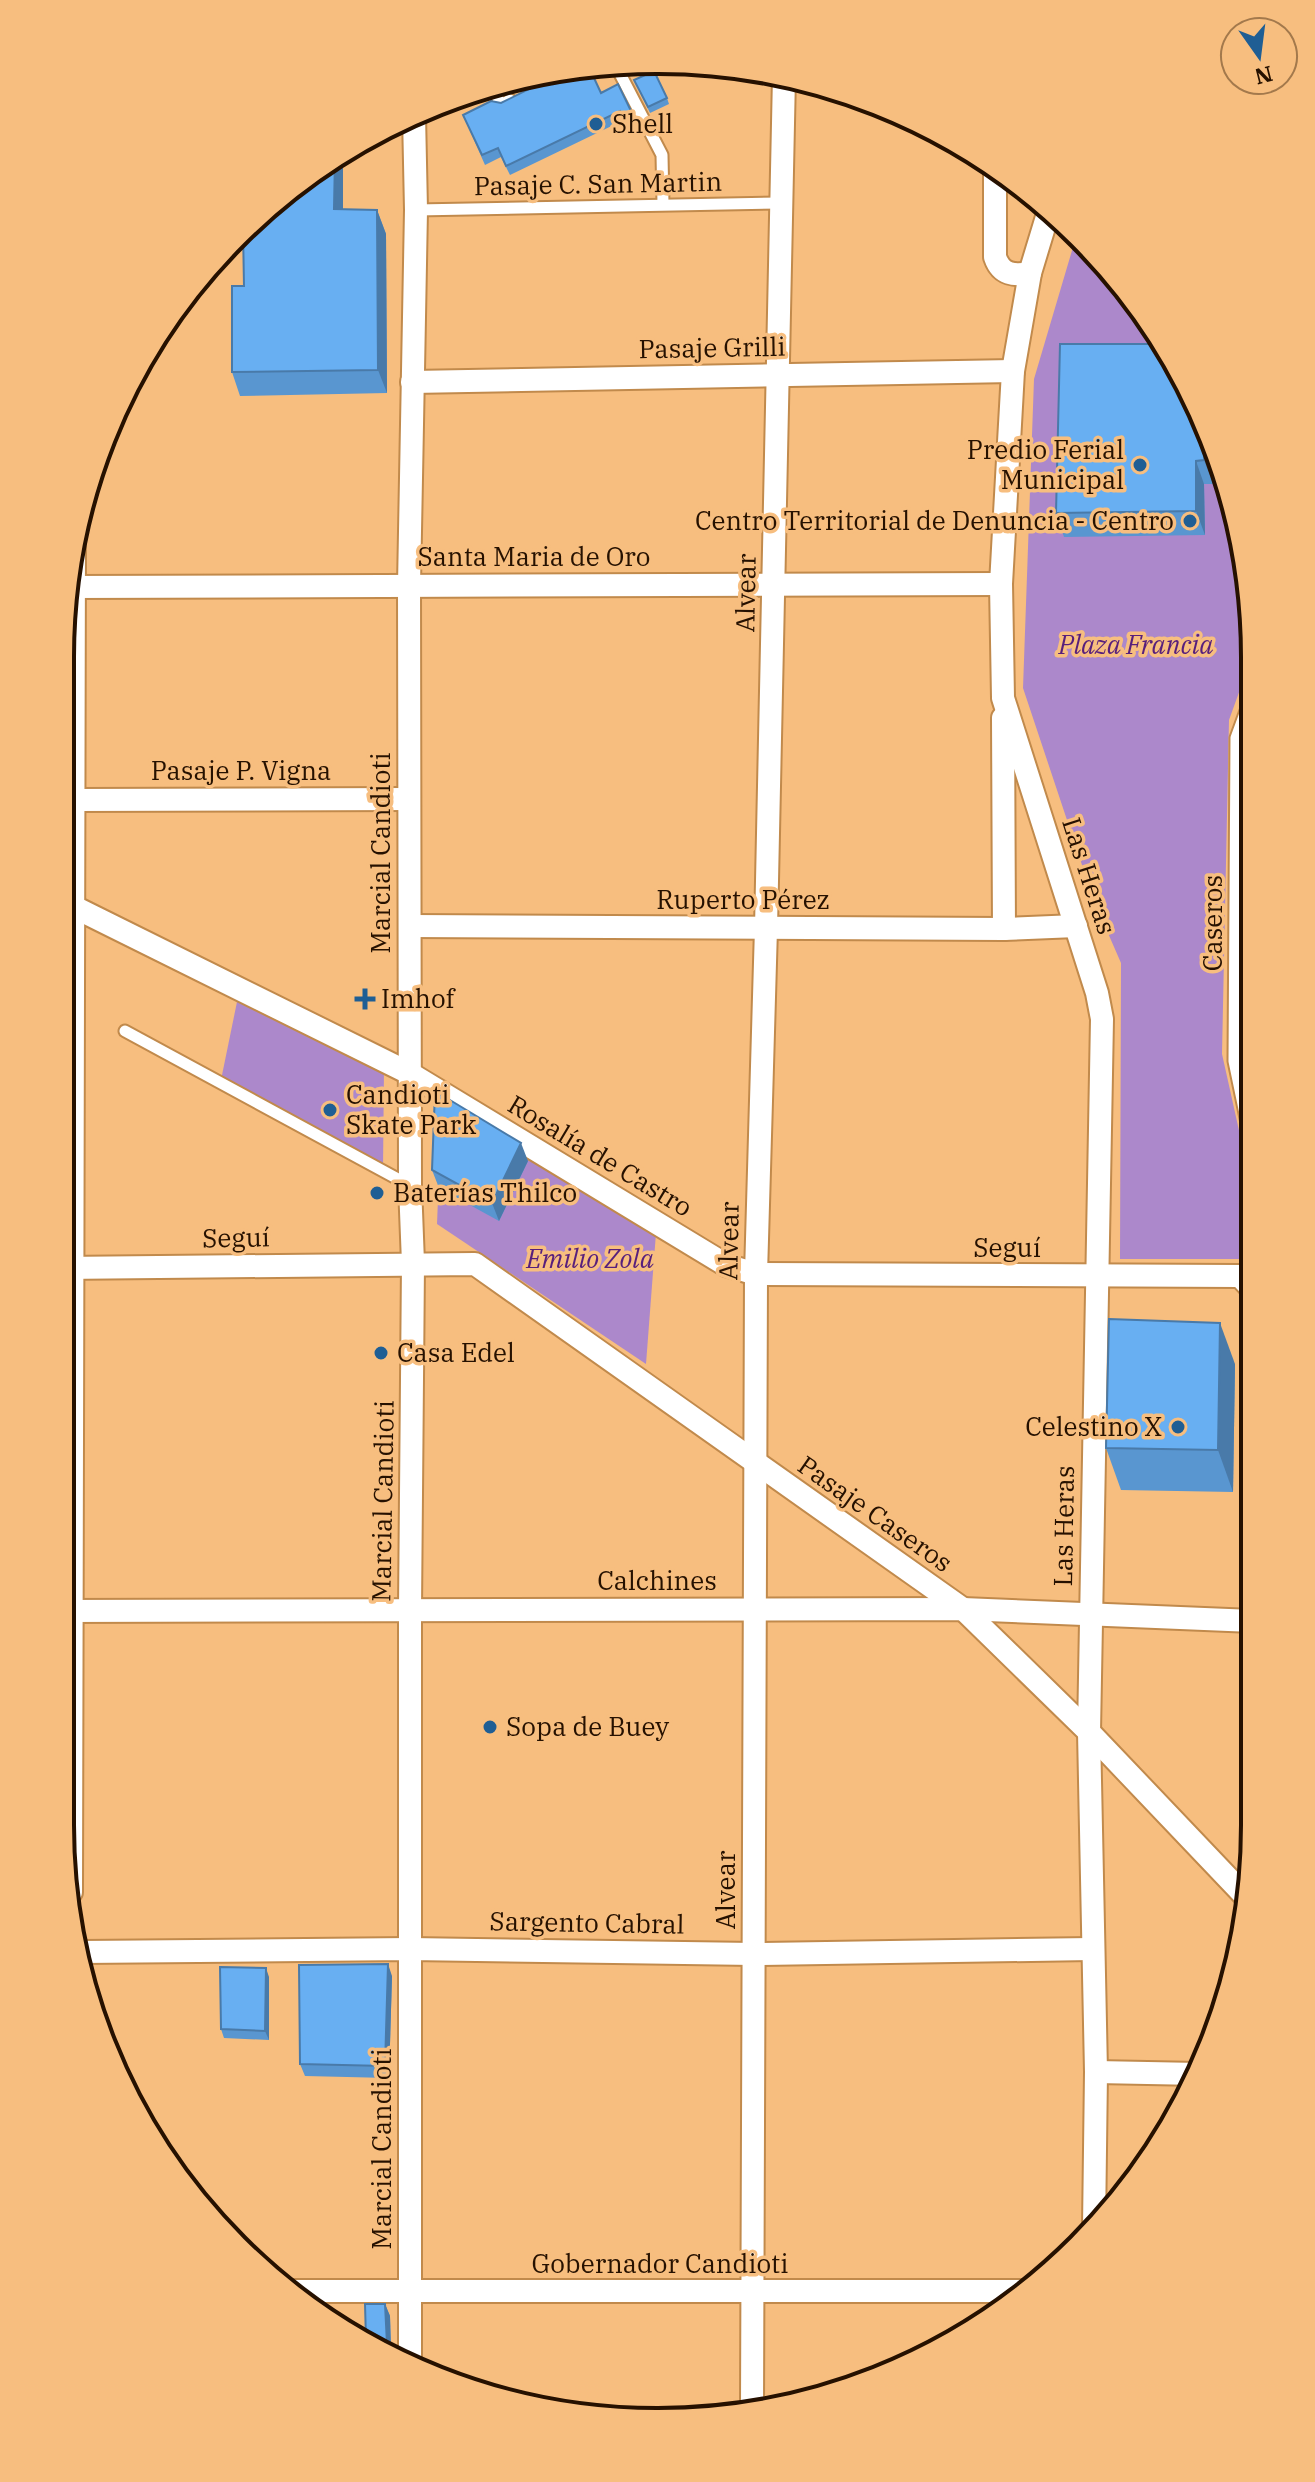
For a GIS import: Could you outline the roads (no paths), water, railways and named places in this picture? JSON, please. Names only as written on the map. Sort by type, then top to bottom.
[{"type":"street","name":"Alvear","points":[[752,2400],[756,1274],[784,88]]},
{"type":"street","name":"Marcial Candioti","points":[[410,2353],[413,1263],[409,1073],[409,585],[416,210],[414,127]]},
{"type":"street","points":[[995,181],[993,242],[997,264],[1006,273],[1030,273]]},
{"type":"street","name":"Las Heras","points":[[1004,929],[1001,584],[1013,371],[1030,273],[1045,222]]},
{"type":"street","name":"Pasaje Grilli","points":[[412,382],[1013,371]]},
{"type":"street","name":"Santa Maria de Oro","points":[[78,587],[1001,584]]},
{"type":"street","name":"Las Heras","points":[[1003,698],[1097,993],[1102,1019],[1089,1732],[1096,2072],[1094,2211]]},
{"type":"street","name":"Pasaje P. Vigna","points":[[74,800],[409,799]]},
{"type":"street","points":[[74,800],[74,907]]},
{"type":"street","name":"Rosalía de Castro","points":[[74,907],[409,1073],[726,1265],[756,1274]]},
{"type":"street","name":"Ruperto Pérez","points":[[410,926],[1004,929],[1076,926]]},
{"type":"street","name":"Seguí","points":[[74,1268],[413,1263]]},
{"type":"street","name":"Pasaje Caseros","points":[[413,1263],[475,1264],[963,1609],[1089,1732],[1237,1888]]},
{"type":"street","name":"Seguí","points":[[756,1274],[1241,1277]]},
{"type":"street","name":"Calchines","points":[[74,1611],[963,1609],[1241,1620]]},
{"type":"street","name":"Sargento Cabral","points":[[88,1952],[410,1949],[754,1954],[1092,1949]]},
{"type":"street","points":[[1096,2072],[1185,2074]]},
{"type":"street","name":"Gobernador Candioti","points":[[308,2291],[1008,2291]]},
{"type":"lane","points":[[621,75],[662,155],[663,204]]},
{"type":"lane","points":[[497,97],[501,105],[528,91]]},
{"type":"lane","name":"Pasaje C. San Martin","points":[[416,210],[781,203]]},
{"type":"lane","name":"Caseros","points":[[1241,724],[1236,738],[1234,1061],[1241,1094]]},
{"type":"lane","points":[[125,1031],[410,1185]]},
{"type":"place","name":"Shell","points":[[596,124]]},
{"type":"place","name":"Predio Ferial Municipal","points":[[1140,465]]},
{"type":"place","name":"Centro Territorial de Denuncia - Centro","points":[[1190,521]]},
{"type":"place","name":"Imhof","points":[[365,999]]},
{"type":"place","name":"Candioti Skate Park","points":[[330,1110]]},
{"type":"place","name":"Baterías Thilco","points":[[377,1193]]},
{"type":"place","name":"Casa Edel","points":[[381,1353]]},
{"type":"place","name":"Celestino X","points":[[1178,1427]]},
{"type":"place","name":"Sopa de Buey","points":[[490,1727]]},
{"type":"park label","name":"Plaza Francia","points":[[1136,645]]},
{"type":"park label","name":"Emilio Zola","points":[[590,1259]]}]
